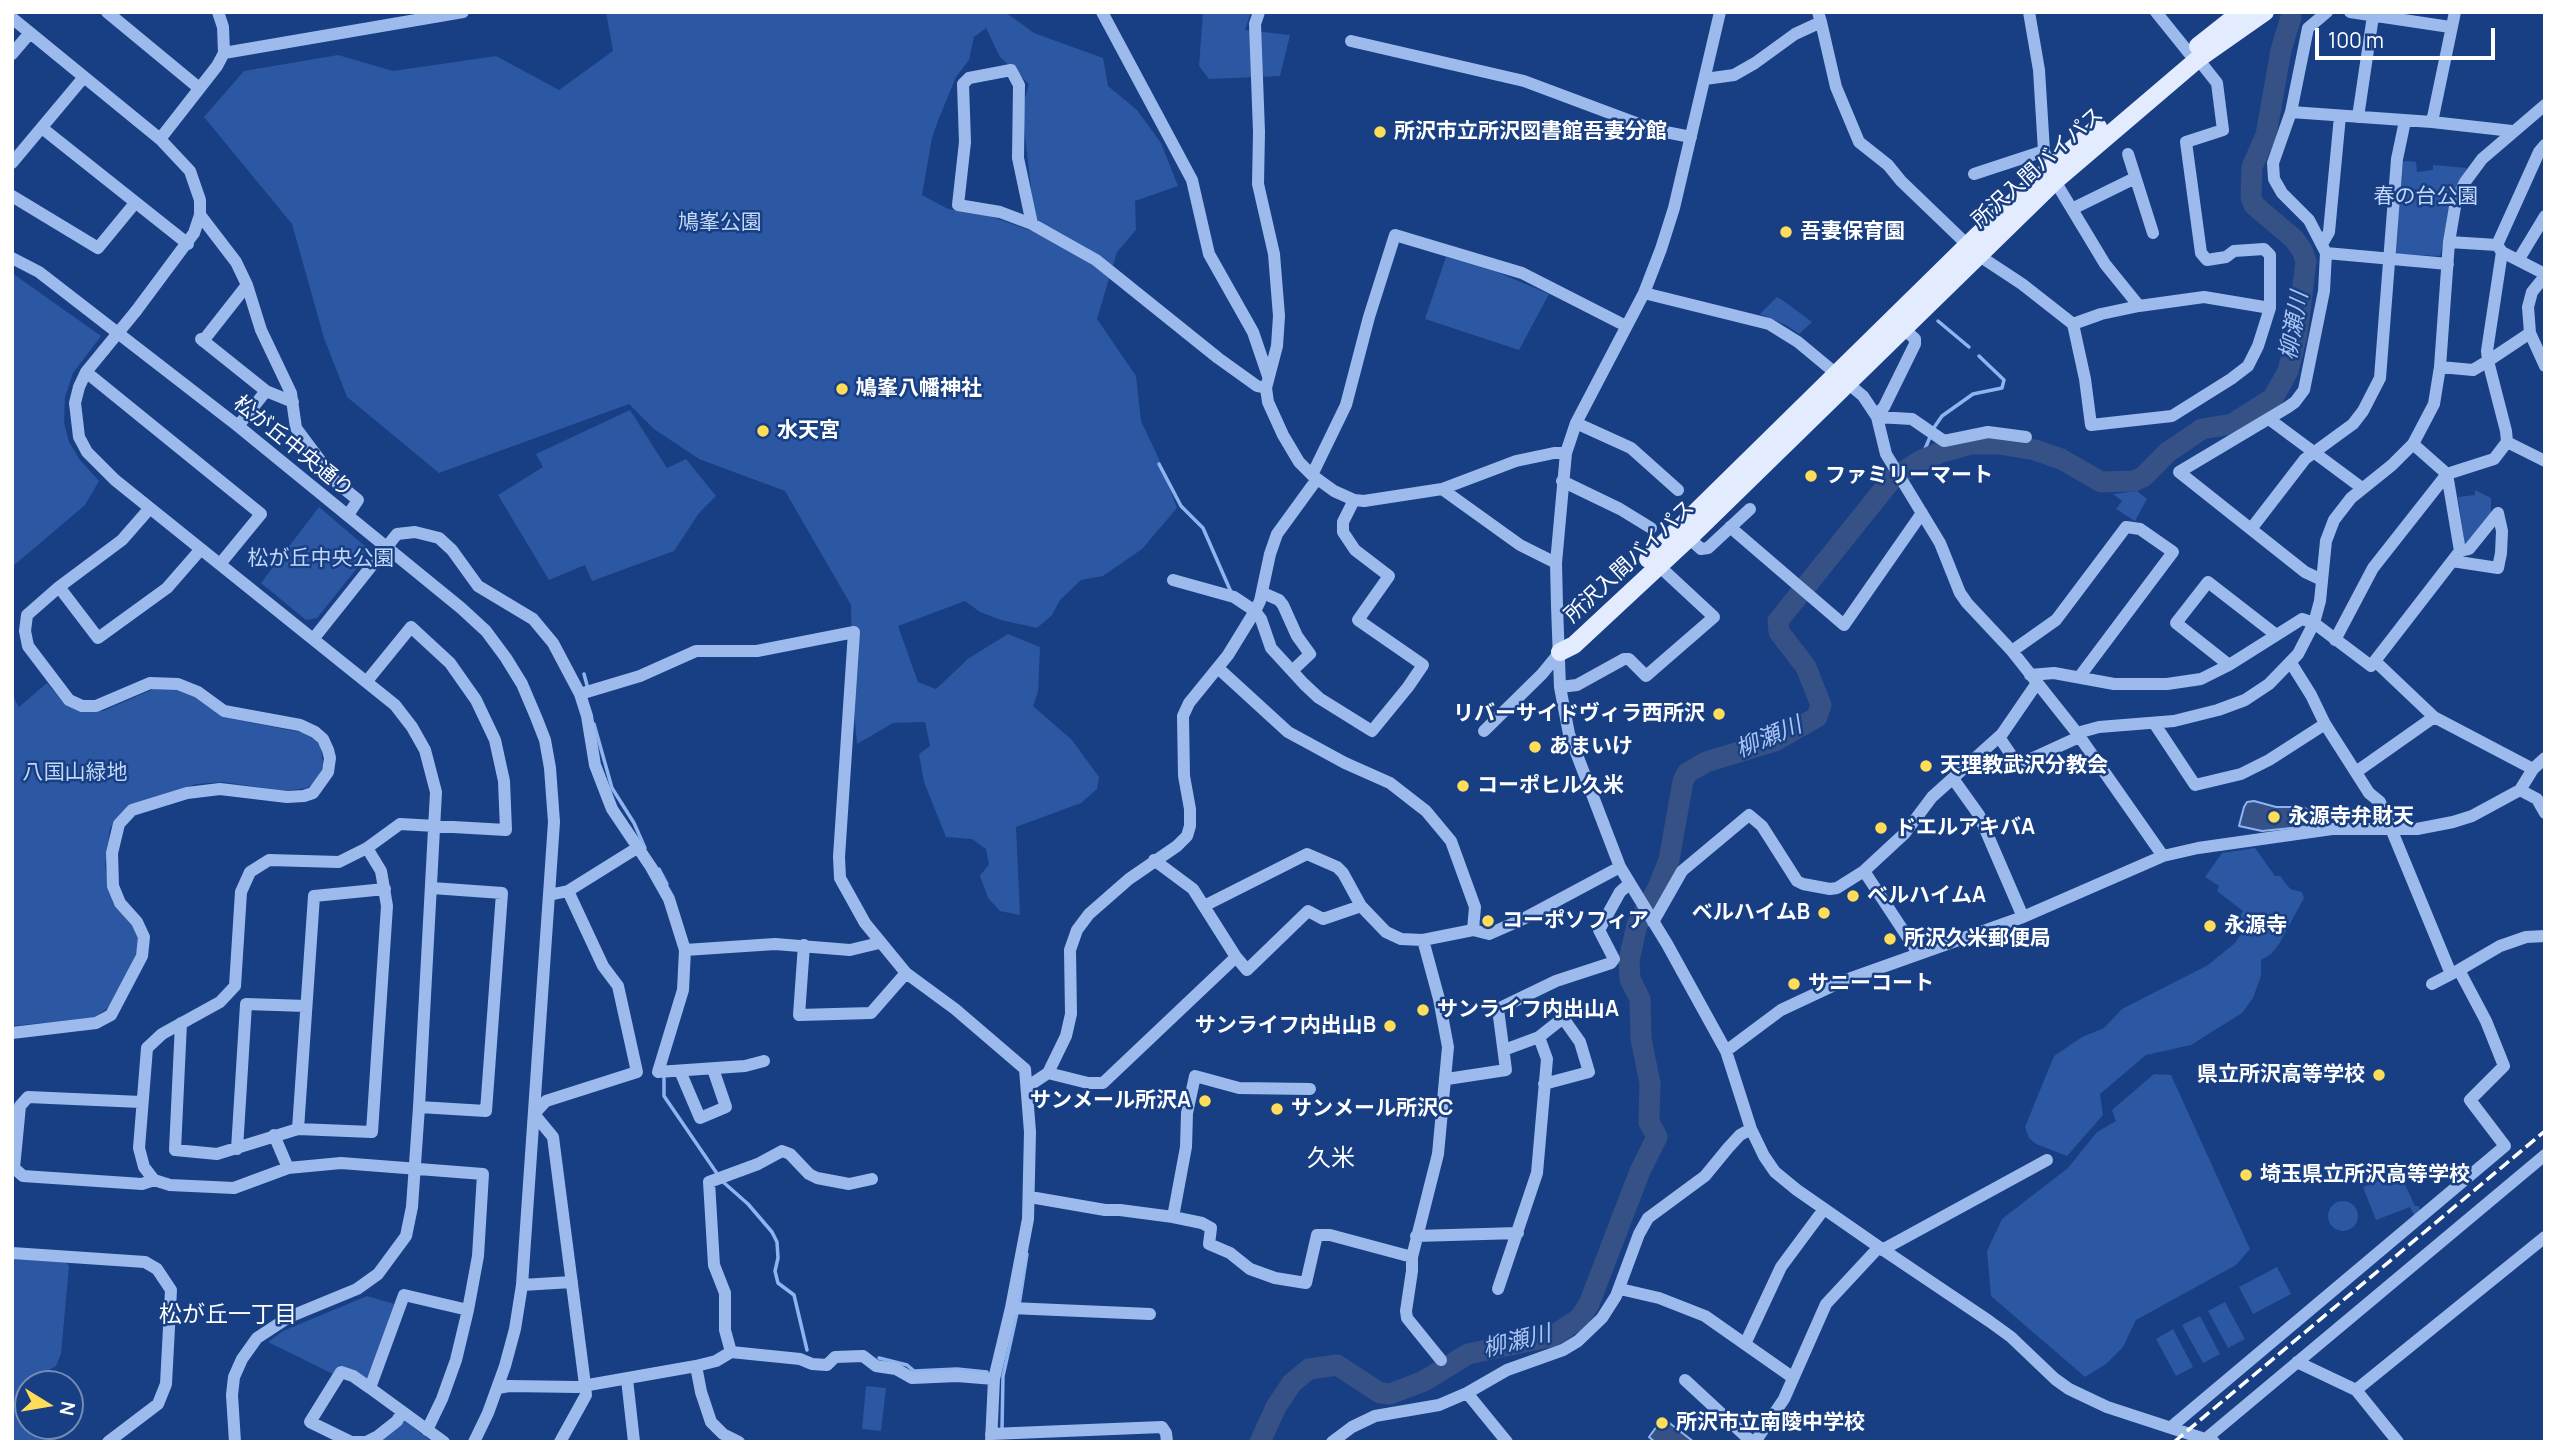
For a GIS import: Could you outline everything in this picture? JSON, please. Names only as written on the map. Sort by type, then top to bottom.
[{"type":"main road","name":"所沢入間バイパス","points":[[1559,652],[1574,645],[1689,538],[1842,378],[1903,328],[2050,167],[2194,56],[2241,12]]},
{"type":"main road","name":"所沢入間バイパス","points":[[2194,56],[2265,12]]},
{"type":"main road","name":"所沢入間バイパス","points":[[1559,652],[1572,632],[1842,378],[1973,250]]},
{"type":"street","points":[[107,12],[200,88]]},
{"type":"street","points":[[160,139],[224,53],[223,27],[218,12]]},
{"type":"street","points":[[224,53],[463,12]]},
{"type":"street","points":[[1102,12],[1192,180],[1209,254],[1253,332],[1267,383],[1268,402],[1299,462],[1314,477],[1334,491],[1354,500],[1442,489],[1516,461],[1566,453]]},
{"type":"street","points":[[1259,12],[1255,24],[1258,184],[1274,254],[1279,316],[1276,346],[1267,383]]},
{"type":"street","points":[[1720,12],[1674,208],[1644,293],[1576,423],[1566,453],[1556,563],[1560,687],[1569,734],[1620,867],[1726,1051],[1751,1129],[1764,1156],[1775,1171],[1824,1209],[1989,1321],[2069,1389],[2107,1407],[2207,1441],[2297,1362],[2545,1155]]},
{"type":"street","points":[[2029,12],[2039,70],[2050,167],[2071,209],[2105,264],[2139,306]]},
{"type":"street","points":[[1705,79],[1734,75],[1820,17],[1836,87],[1859,142],[1888,165],[1901,181],[1973,250],[2073,324],[2085,379],[2091,425],[2172,416],[2248,366],[2258,346],[2270,308],[2270,255],[2264,250],[2234,251],[2226,257],[2207,260],[2201,253],[2186,142],[2223,130],[2217,83],[2156,12]]},
{"type":"street","points":[[2324,248],[2309,220],[2282,193],[2274,179],[2273,163],[2291,112],[2308,28],[2327,12]]},
{"type":"street","points":[[2350,12],[2450,27]]},
{"type":"street","points":[[2432,122],[2455,12]]},
{"type":"street","points":[[2358,117],[2373,16]]},
{"type":"street","points":[[12,18],[160,139],[190,171],[200,200],[200,215],[188,244],[86,372],[79,387],[75,403],[79,437],[87,452],[150,508],[395,705],[412,726],[425,750],[436,792],[419,1107],[412,1207],[406,1236],[379,1275],[357,1289],[289,1317],[257,1338],[242,1359],[234,1377],[232,1395],[235,1442]]},
{"type":"street","points":[[12,54],[29,34]]},
{"type":"street","points":[[1352,41],[1524,81],[1656,130],[1691,138]]},
{"type":"street","points":[[1032,224],[1018,158],[1019,85],[1012,69],[969,78],[963,84],[965,142],[958,205],[1000,212],[1032,224],[1096,260],[1257,386],[1267,383]]},
{"type":"street","points":[[12,163],[84,77]]},
{"type":"street","points":[[1999,737],[2018,765],[2099,727],[2154,723],[2203,715],[2245,700],[2269,684],[2291,663],[2304,645],[2314,623],[2320,601],[2326,541],[2340,510],[2413,444],[2434,404],[2440,368],[2449,242],[2456,201],[2465,182],[2482,159],[2545,105]]},
{"type":"street","points":[[2291,112],[2432,122],[2512,131]]},
{"type":"street","points":[[2322,580],[2305,572],[2179,472],[2295,402],[2304,390],[2324,291],[2324,248],[2329,232],[2340,116]]},
{"type":"street","points":[[2251,529],[2305,459],[2353,424],[2380,378],[2397,159],[2405,121]]},
{"type":"street","points":[[42,128],[188,244]]},
{"type":"street","points":[[2335,639],[2373,568],[2447,474],[2494,459],[2507,442],[2487,351],[2499,248],[2539,152],[2544,146]]},
{"type":"street","points":[[2128,154],[2152,233]]},
{"type":"street","points":[[1974,174],[2050,167]]},
{"type":"street","points":[[2071,209],[2135,178]]},
{"type":"street","points":[[12,196],[97,248],[135,203]]},
{"type":"street","points":[[200,215],[236,261],[247,285],[261,330],[291,393],[296,428],[337,483],[358,500],[348,515]]},
{"type":"street","points":[[2519,259],[2545,216]]},
{"type":"street","points":[[1027,1087],[1048,1073],[1066,1036],[1069,1023],[1072,939],[1089,914],[1154,860],[1177,846],[1186,836],[1190,826],[1190,809],[1184,776],[1184,716],[1189,703],[1218,668],[1255,611],[1263,593],[1270,554],[1278,534],[1314,477],[1346,405],[1395,235],[1521,273],[1626,327]]},
{"type":"street","points":[[2449,242],[2499,248],[2545,275],[2532,292],[2528,307],[2544,362]]},
{"type":"street","points":[[2324,248],[2389,259],[2448,264]]},
{"type":"street","name":"松が丘中央通り","points":[[12,258],[39,271],[238,426],[461,608],[486,631],[506,658],[522,684],[545,740],[554,822],[522,1285],[515,1329],[498,1388],[474,1442]]},
{"type":"street","points":[[247,285],[202,340],[266,391],[292,402]]},
{"type":"street","points":[[1644,293],[1769,324],[1798,341],[1863,396],[1877,416],[1890,461],[1940,543],[1960,593],[2012,651],[2078,735],[2163,856]]},
{"type":"street","points":[[2073,324],[2101,314],[2139,306],[2204,297],[2270,308]]},
{"type":"street","points":[[1877,416],[1915,344],[1915,339],[1903,328]]},
{"type":"street","points":[[2440,368],[2473,370],[2535,336]]},
{"type":"street","points":[[86,372],[261,514],[220,564]]},
{"type":"street","points":[[238,426],[266,391]]},
{"type":"street","points":[[1877,416],[1912,419],[1944,442],[1988,432],[2026,438]]},
{"type":"street","points":[[2269,419],[2362,488]]},
{"type":"street","points":[[1576,423],[1631,448],[1678,490]]},
{"type":"street","points":[[2507,442],[2545,461]]},
{"type":"street","points":[[2413,444],[2447,474],[2456,556]]},
{"type":"street","points":[[1562,481],[1620,509],[1651,528]]},
{"type":"street","points":[[1442,489],[1520,545],[1556,563]]},
{"type":"street","points":[[1173,580],[1234,597],[1255,611],[1261,619],[1271,648],[1292,671],[1319,698],[1371,731],[1423,666],[1358,620],[1389,576],[1355,550],[1343,532],[1343,522],[1354,500]]},
{"type":"street","points":[[12,1033],[96,1023],[111,1014],[142,956],[144,937],[138,922],[120,903],[113,886],[114,843],[119,824],[132,810],[187,793],[220,789],[287,797],[304,796],[313,793],[325,778],[330,758],[323,739],[300,724],[224,711],[198,692],[178,684],[150,683],[96,706],[82,705],[69,700],[28,646],[25,631],[27,615],[122,540],[150,508]]},
{"type":"street","points":[[1689,538],[1705,550],[1750,509]]},
{"type":"street","points":[[1730,527],[1844,625],[1922,513]]},
{"type":"street","points":[[1652,920],[1682,871],[1749,815],[1762,826],[1797,881],[1830,889],[1838,888],[1864,871],[1905,833],[1932,797],[1999,737],[2034,679],[2054,673],[2114,684],[2166,684],[2201,679],[2229,665],[2302,619],[2314,623],[2371,666],[2456,556],[2469,549],[2498,513],[2502,531],[2498,568],[2456,556]]},
{"type":"street","points":[[2012,651],[2056,620],[2126,527],[2140,529],[2173,552],[2080,676]]},
{"type":"street","points":[[314,638],[397,534],[415,532],[439,538],[453,550],[478,586],[533,619],[553,643],[580,694],[587,716],[595,765],[612,808],[669,899],[685,950],[683,990],[658,1072],[745,1066],[764,1060]]},
{"type":"street","points":[[60,587],[98,638],[167,588],[201,549]]},
{"type":"street","points":[[1560,687],[1577,685],[1625,659],[1629,659],[1646,677],[1714,617],[1658,565]]},
{"type":"street","points":[[2229,665],[2176,623],[2207,582],[2275,634]]},
{"type":"street","points":[[1263,593],[1279,600],[1283,605],[1297,636],[1310,654],[1292,671]]},
{"type":"street","points":[[367,681],[411,627],[450,663],[476,700],[495,740],[504,781],[506,830],[400,824],[367,848],[339,862],[269,860],[250,872],[241,892],[236,985],[220,1002],[162,1034],[147,1048],[139,1148],[144,1167],[154,1180],[170,1185],[234,1188],[288,1168],[341,1163],[483,1174],[478,1256],[468,1310],[456,1360],[427,1430]]},
{"type":"street","points":[[580,694],[640,676],[696,651],[757,651],[854,632],[839,857],[840,878],[864,923],[906,974],[938,996],[1025,1069],[1030,1197],[1012,1308],[994,1379],[996,1436],[1162,1427],[1167,1442]]},
{"type":"street","points":[[1484,732],[1542,674],[1559,652]]},
{"type":"street","points":[[2375,661],[2434,717],[2533,769]]},
{"type":"street","points":[[2171,1427],[2505,1146],[2470,1100],[2504,1066],[2486,1021],[2455,972],[2380,802],[2369,793],[2325,724],[2291,663]]},
{"type":"street","points":[[1218,668],[1288,732],[1345,763],[1390,783],[1426,811],[1451,841],[1475,907],[1473,930]]},
{"type":"street","points":[[2356,772],[2434,717]]},
{"type":"street","points":[[2154,723],[2195,785],[2241,774],[2269,760],[2325,724]]},
{"type":"street","points":[[1726,1051],[1782,1010],[1843,981],[2022,917],[2163,856],[2198,848],[2332,829],[2417,828],[2453,822],[2473,816],[2520,790],[2533,769],[2545,758]]},
{"type":"street","points":[[1954,780],[1979,815],[2022,917]]},
{"type":"street","points":[[2520,790],[2537,799],[2545,813]]},
{"type":"street","points":[[181,1023],[175,1150],[217,1154],[298,1129],[372,1132],[387,906],[381,871],[367,848]]},
{"type":"street","points":[[549,895],[568,891],[637,848]]},
{"type":"street","points":[[1204,906],[1307,854],[1337,867],[1361,906],[1394,936],[1423,940],[1473,930],[1489,934],[1496,933],[1620,867]]},
{"type":"street","points":[[1154,860],[1193,889],[1247,970],[1308,911],[1322,919],[1361,906]]},
{"type":"street","points":[[1864,871],[1918,953]]},
{"type":"street","points":[[1447,1079],[1506,1070],[1498,1009],[1556,981],[1611,963],[1614,959],[1599,930],[1620,892],[1630,883]]},
{"type":"street","points":[[419,1107],[486,1111],[502,893],[432,888]]},
{"type":"street","points":[[298,1129],[314,895],[384,889]]},
{"type":"street","points":[[560,1442],[586,1395],[553,1137],[534,1114],[546,1101],[637,1072],[618,986],[603,966],[568,891]]},
{"type":"street","points":[[2432,984],[2500,946],[2526,937],[2545,936]]},
{"type":"street","points":[[1423,940],[1447,1035],[1447,1079],[1437,1154],[1412,1257],[1407,1318],[1441,1360]]},
{"type":"street","points":[[685,950],[747,944],[804,945],[849,950],[879,943]]},
{"type":"street","points":[[804,945],[799,1015],[871,1013],[906,974]]},
{"type":"street","points":[[1048,1073],[1088,1083],[1102,1083],[1236,957]]},
{"type":"street","points":[[237,1149],[246,1004],[306,1006]]},
{"type":"street","points":[[1504,1050],[1539,1037],[1563,1018],[1580,1042],[1589,1072],[1544,1084]]},
{"type":"street","points":[[1498,1289],[1537,1172],[1547,1059],[1539,1037]]},
{"type":"street","points":[[680,1071],[700,1118],[726,1107],[713,1069]]},
{"type":"street","points":[[1173,1217],[1186,1147],[1187,1113],[1195,1076],[1239,1088],[1310,1088]]},
{"type":"street","points":[[141,1102],[28,1097],[19,1107],[14,1168],[23,1176],[142,1184],[154,1180]]},
{"type":"street","points":[[1332,1442],[1352,1427],[1375,1416],[1428,1408],[1467,1393],[1499,1374],[1563,1350],[1578,1341],[1602,1318],[1620,1289],[1639,1234],[1648,1218],[1706,1176],[1740,1135],[1751,1129]]},
{"type":"street","points":[[274,1135],[288,1168]]},
{"type":"street","points":[[731,1352],[726,1330],[725,1293],[714,1265],[709,1182],[758,1164],[782,1151],[790,1154],[809,1174],[817,1178],[849,1184],[872,1179]]},
{"type":"street","points":[[1685,1380],[1754,1442],[1784,1399],[1826,1304],[1881,1249],[2047,1160]]},
{"type":"street","points":[[1030,1197],[1202,1223],[1211,1228],[1209,1244],[1230,1253],[1250,1269],[1275,1278],[1306,1283],[1317,1235],[1412,1257]]},
{"type":"street","points":[[1745,1343],[1781,1267],[1824,1209]]},
{"type":"street","points":[[1416,1236],[1518,1233]]},
{"type":"street","points":[[2356,1391],[2545,1237]]},
{"type":"street","points":[[12,1253],[145,1262],[156,1269],[171,1290],[166,1384],[158,1404],[108,1442]]},
{"type":"street","points":[[522,1285],[572,1282]]},
{"type":"street","points":[[1620,1289],[1659,1298],[1704,1316],[1793,1377]]},
{"type":"street","points":[[370,1388],[404,1295],[468,1310]]},
{"type":"street","points":[[1012,1308],[1150,1314]]},
{"type":"street","points":[[498,1388],[585,1385],[627,1379],[716,1361],[731,1352],[800,1359],[812,1364],[827,1365],[835,1357],[863,1356],[876,1366],[896,1369],[912,1378],[957,1376],[994,1379]]},
{"type":"street","points":[[2297,1362],[2356,1391],[2398,1442]]},
{"type":"street","points":[[696,1366],[711,1422],[723,1434],[739,1442]]},
{"type":"street","points":[[402,1412],[397,1421],[366,1442],[351,1442],[310,1422],[341,1372],[353,1376],[444,1442]]},
{"type":"street","points":[[627,1379],[634,1442]]},
{"type":"street","points":[[1467,1393],[1507,1442]]},
{"type":"green space","name":"鳩峯公園","points":[[606,12],[1005,12],[1034,33],[1103,58],[1108,86],[1137,110],[1161,143],[1178,186],[1135,201],[1136,230],[1117,252],[1097,319],[1136,376],[1141,421],[1159,459],[1177,508],[1142,549],[1103,576],[1081,580],[1060,600],[1052,615],[1037,628],[1001,620],[980,612],[965,601],[898,626],[918,682],[936,689],[969,658],[1008,634],[1040,647],[1038,692],[1033,706],[1072,740],[1099,777],[1097,789],[1081,803],[1016,827],[1020,915],[1000,911],[988,898],[980,876],[989,864],[986,849],[972,839],[946,837],[924,782],[919,754],[930,746],[925,722],[893,723],[857,744],[852,689],[851,605],[785,491],[699,459],[654,429],[629,404],[439,473],[347,397],[324,338],[292,224],[204,117],[244,71],[338,55],[393,71],[496,56],[559,90],[613,51]],"holes":[[[986,28],[1000,57],[1029,84],[1022,109],[1035,223],[1032,231],[984,214],[948,209],[922,195],[932,138],[956,77],[969,60],[974,37]]]},
{"type":"green space","points":[[1203,12],[1251,12],[1245,30],[1290,35],[1280,76],[1209,79],[1199,66]]},
{"type":"green space","name":"春の台公園","points":[[2403,162],[2416,162],[2417,172],[2433,170],[2433,165],[2467,168],[2440,256],[2397,254],[2395,250]]},
{"type":"green space","points":[[1446,257],[1497,272],[1549,294],[1519,350],[1425,319]]},
{"type":"green space","points":[[12,273],[101,336],[73,373],[65,397],[64,423],[69,442],[80,460],[99,481],[85,505],[12,567]]},
{"type":"green space","points":[[1777,297],[1812,322],[1799,334],[1760,314]]},
{"type":"green space","points":[[630,410],[667,468],[686,459],[716,496],[699,513],[674,551],[592,581],[585,565],[549,580],[498,495],[543,467],[536,454]]},
{"type":"green space","points":[[2475,490],[2491,498],[2491,514],[2465,546],[2458,497],[2475,495]]},
{"type":"green space","points":[[2137,491],[2147,499],[2135,521],[2116,509],[2122,501],[2113,494]]},
{"type":"green space","name":"松が丘中央公園","points":[[319,507],[366,547],[365,558],[317,618],[306,620],[261,583]]},
{"type":"green space","name":"八国山緑地","points":[[47,683],[63,702],[76,710],[103,711],[156,688],[174,688],[195,696],[222,717],[310,734],[321,747],[323,766],[318,780],[307,788],[284,791],[223,782],[196,784],[126,808],[110,828],[105,866],[113,903],[133,927],[139,940],[120,989],[108,1008],[93,1018],[12,1026],[12,695],[19,707]]},
{"type":"green space","points":[[2255,848],[2275,876],[2280,876],[2290,889],[2302,892],[2304,898],[2279,944],[2271,954],[2261,960],[2261,976],[2253,998],[2242,1013],[2191,1045],[2146,1055],[2100,1094],[2103,1115],[2067,1156],[2036,1144],[2029,1138],[2025,1127],[2054,1056],[2082,1037],[2104,1028],[2122,1009],[2208,965],[2235,943],[2245,928],[2237,920],[2243,911],[2217,891],[2219,886],[2205,877],[2222,853]]},
{"type":"green space","points":[[2154,1074],[2171,1075],[2250,1249],[2236,1265],[2136,1320],[2123,1347],[2106,1364],[2085,1377],[1991,1296],[1987,1251],[2002,1219],[2068,1168],[2097,1132],[2116,1121],[2112,1110]]},
{"type":"green space","points":[[2399,1172],[2420,1211],[2415,1217],[2410,1207],[2376,1220],[2363,1187]]},
{"type":"green space","points":[[2343,1201],[2354,1205],[2358,1216],[2354,1227],[2343,1231],[2332,1227],[2328,1216],[2332,1205]]},
{"type":"green space","points":[[12,1259],[66,1262],[69,1266],[61,1354],[56,1366],[49,1370],[14,1370],[14,1440],[50,1442],[12,1442]]},
{"type":"green space","points":[[2277,1267],[2291,1294],[2253,1314],[2239,1287]]},
{"type":"green space","points":[[367,1296],[394,1304],[369,1381],[339,1365],[333,1374],[268,1342],[283,1331]]},
{"type":"green space","points":[[2225,1302],[2245,1339],[2228,1348],[2208,1311]]},
{"type":"green space","points":[[2200,1316],[2220,1354],[2203,1363],[2182,1325]]},
{"type":"green space","points":[[2173,1329],[2193,1367],[2176,1376],[2156,1339]]},
{"type":"green space","points":[[866,1386],[886,1388],[881,1431],[862,1429]]},
{"type":"green space","points":[[405,1421],[432,1442],[375,1442]]},
{"type":"shaded area","points":[[2254,801],[2276,807],[2304,807],[2313,815],[2313,823],[2311,826],[2262,831],[2239,826],[2247,802]]},
{"type":"shaded area","points":[[1663,1418],[1694,1442],[1655,1442],[1649,1437]]},
{"type":"waterway","name":"柳瀬川","points":[[1260,1442],[1276,1407],[1292,1383],[1309,1369],[1337,1365],[1380,1393],[1390,1394],[1424,1381],[1468,1354],[1553,1336],[1580,1318],[1589,1304],[1640,1171],[1657,1137],[1649,1122],[1650,1083],[1641,1039],[1640,999],[1630,979],[1629,960],[1637,925],[1657,890],[1669,860],[1683,781],[1687,773],[1706,762],[1775,741],[1817,717],[1821,705],[1806,667],[1779,632],[1778,621],[1892,479],[1920,461],[1939,453],[1971,444],[1999,444],[2035,450],[2061,459],[2101,482],[2134,481],[2143,477],[2168,452],[2202,429],[2232,424],[2273,398],[2288,371],[2297,335],[2306,261],[2294,239],[2254,205],[2251,197],[2252,167],[2266,135],[2281,50],[2291,17]]},
{"type":"waterway","points":[[1938,321],[1969,347]]},
{"type":"waterway","points":[[1933,429],[1942,416],[1973,394],[2002,388],[2004,380],[1979,356]]},
{"type":"waterway","points":[[1920,461],[1930,437]]},
{"type":"waterway","points":[[1159,464],[1181,506],[1203,528],[1231,592]]},
{"type":"waterway","points":[[584,674],[588,689]]},
{"type":"waterway","points":[[594,724],[612,788],[634,823],[645,848]]},
{"type":"waterway","points":[[659,869],[667,884]]},
{"type":"waterway","points":[[664,1074],[664,1096],[718,1175]]},
{"type":"waterway","points":[[722,1181],[748,1204],[772,1232],[777,1242],[775,1271],[778,1283],[794,1295],[807,1350]]},
{"type":"waterway","points":[[1019,1305],[1027,1254]]},
{"type":"waterway","points":[[1002,1429],[1003,1376],[1017,1313]]},
{"type":"waterway","points":[[879,1358],[907,1365],[914,1371],[957,1369],[987,1372]]},
{"type":"railway","points":[[2174,1442],[2545,1131]]},
{"type":"place","name":"所沢市立所沢図書館吾妻分館","points":[[1380,132]]},
{"type":"place","name":"吾妻保育園","points":[[1786,232]]},
{"type":"place","name":"鳩峯八幡神社","points":[[842,389]]},
{"type":"place","name":"水天宮","points":[[763,431]]},
{"type":"place","name":"ファミリーマート","points":[[1811,476]]},
{"type":"place","name":"リバーサイドヴィラ西所沢","points":[[1719,714]]},
{"type":"place","name":"あまいけ","points":[[1535,747]]},
{"type":"place","name":"天理教武沢分教会","points":[[1926,766]]},
{"type":"place","name":"コーポヒル久米","points":[[1463,786]]},
{"type":"place","name":"永源寺弁財天","points":[[2274,817]]},
{"type":"place","name":"ドエルアキバA","points":[[1881,828]]},
{"type":"place","name":"ベルハイムA","points":[[1853,896]]},
{"type":"place","name":"ベルハイムB","points":[[1824,913]]},
{"type":"place","name":"コーポソフィア","points":[[1488,921]]},
{"type":"place","name":"永源寺","points":[[2210,926]]},
{"type":"place","name":"所沢久米郵便局","points":[[1890,939]]},
{"type":"place","name":"サニーコート","points":[[1794,984]]},
{"type":"place","name":"サンライフ内出山A","points":[[1423,1010]]},
{"type":"place","name":"サンライフ内出山B","points":[[1390,1026]]},
{"type":"place","name":"県立所沢高等学校","points":[[2379,1075]]},
{"type":"place","name":"サンメール所沢A","points":[[1205,1101]]},
{"type":"place","name":"サンメール所沢C","points":[[1277,1109]]},
{"type":"place","name":"埼玉県立所沢高等学校","points":[[2246,1175]]},
{"type":"place","name":"所沢市立南陵中学校","points":[[1662,1423]]},
{"type":"district","name":"久米","points":[[1331,1159]]},
{"type":"district","name":"松が丘一丁目","points":[[228,1316]]}]
